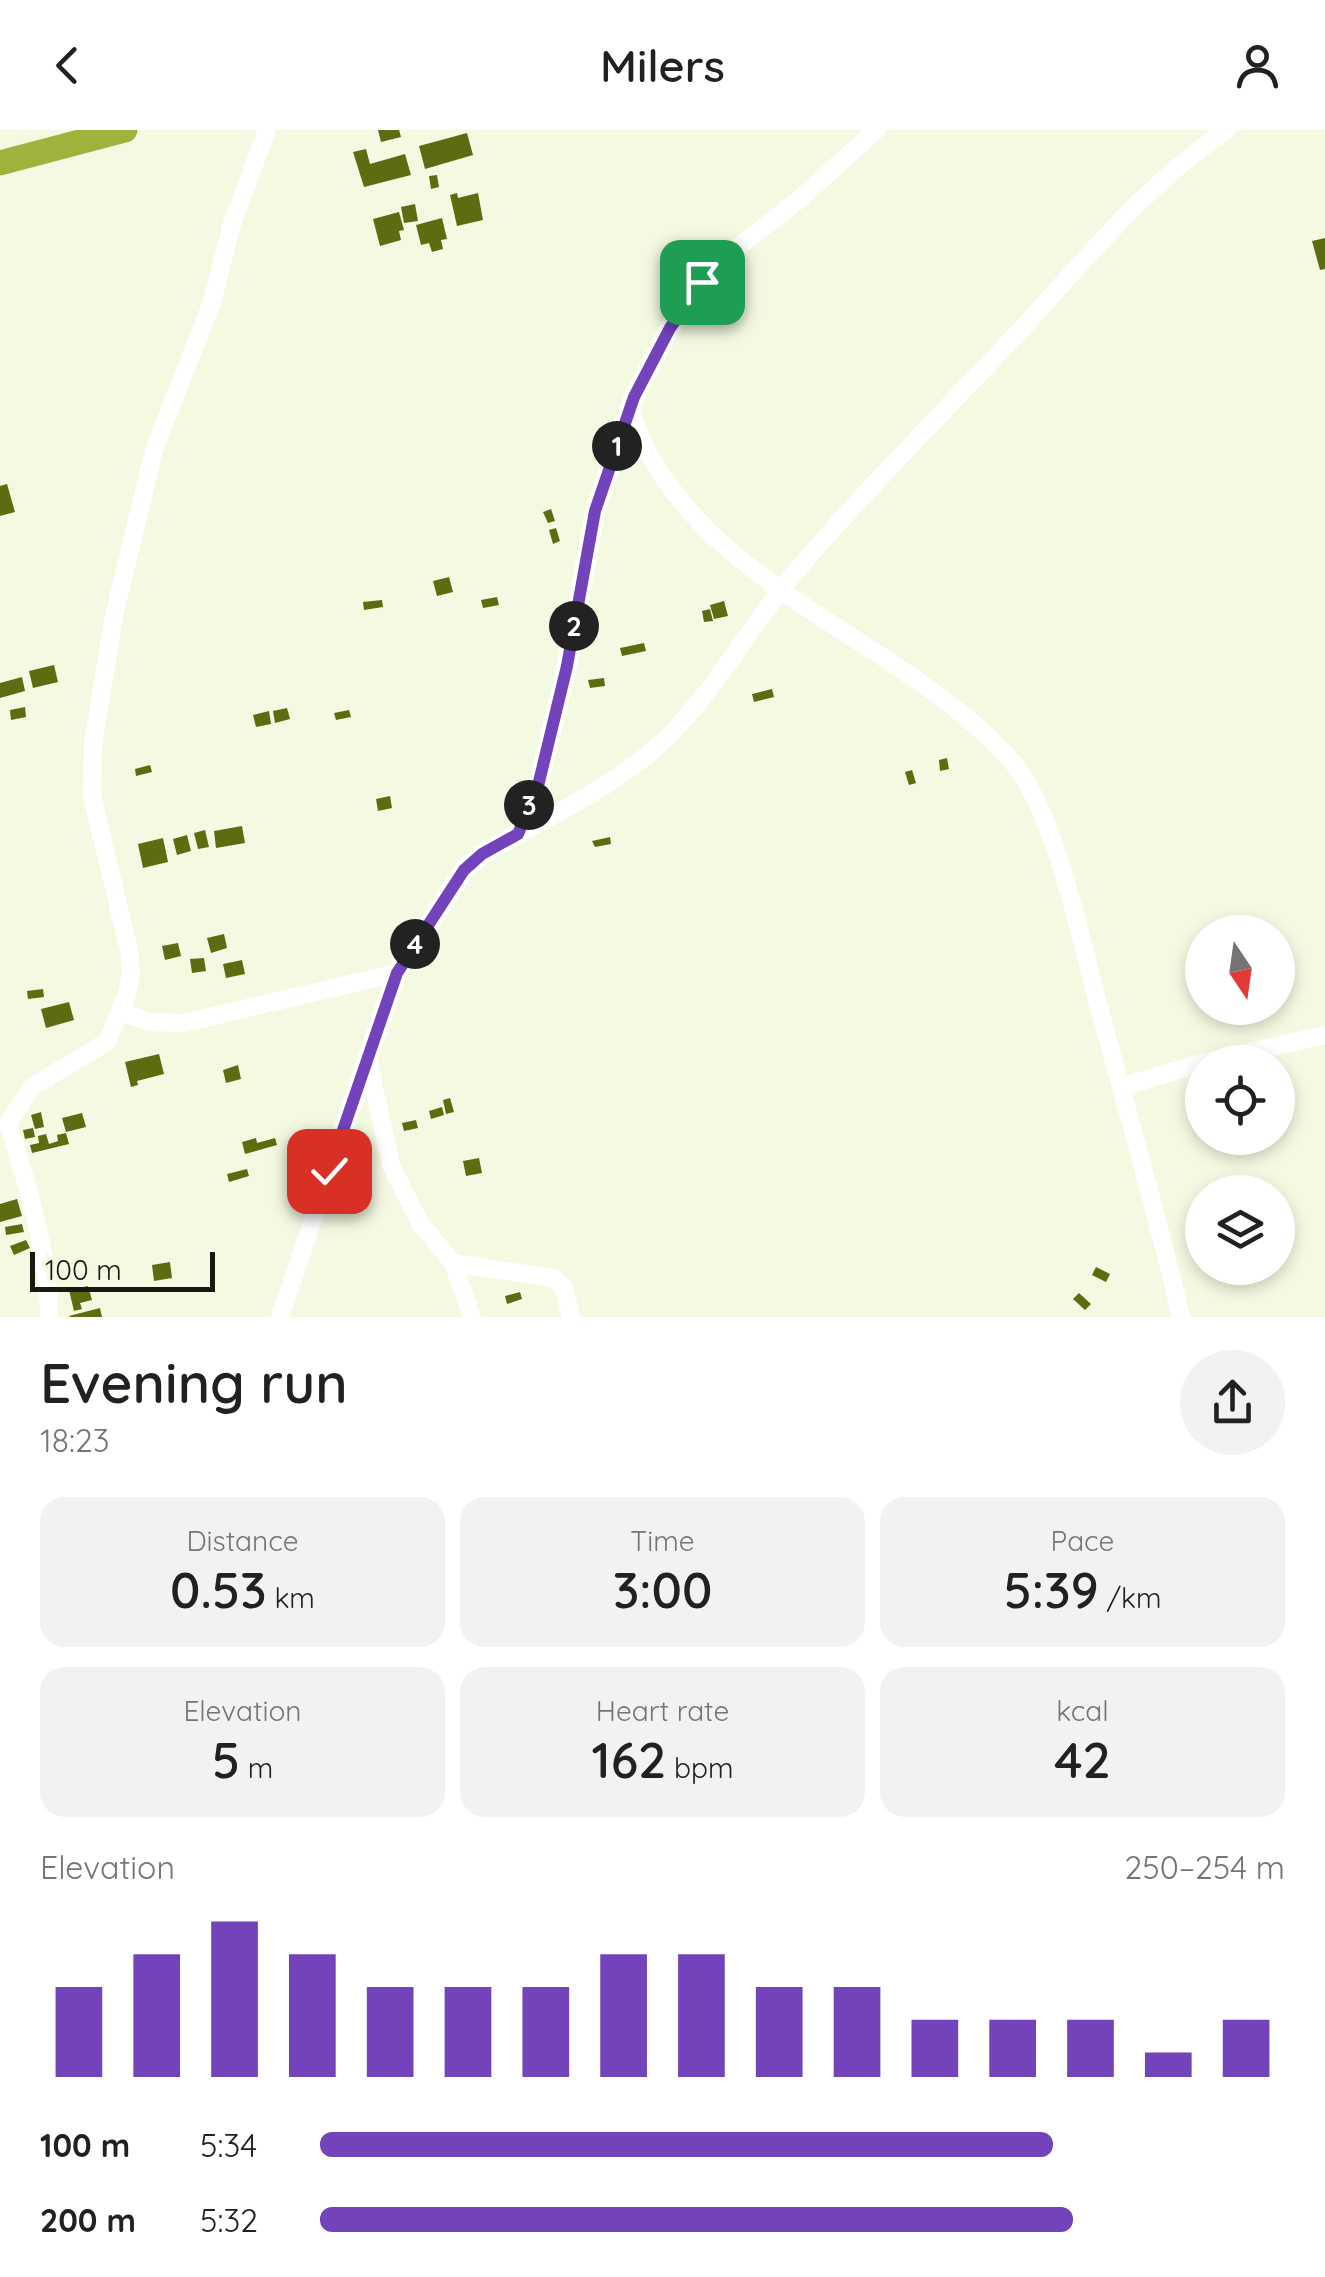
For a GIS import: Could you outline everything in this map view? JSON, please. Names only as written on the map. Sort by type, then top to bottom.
[{"type":"highway","points":[[0,148],[65,130]]},
{"type":"highway","points":[[0,163],[125,130]]},
{"type":"street","points":[[49,1317],[50,1294],[24,1173],[8,1123],[32,1086],[107,1042],[132,975],[92,796],[93,744],[114,616],[154,450],[212,302],[232,224],[267,130]]},
{"type":"street","points":[[518,834],[538,786],[563,684],[595,511],[630,410],[670,328],[722,260],[801,198],[876,130]]},
{"type":"street","points":[[280,1317],[397,973],[464,870],[482,854],[619,777],[662,743],[721,676],[782,590],[907,449],[1120,223],[1186,158],[1227,130]]},
{"type":"street","points":[[630,410],[640,439],[708,532],[782,590],[906,671],[974,725],[1008,756],[1025,778],[1039,802],[1067,892],[1181,1317]]},
{"type":"street","points":[[120,1012],[150,1022],[184,1023],[397,973]]},
{"type":"street","points":[[1282,1045],[1325,1035]]},
{"type":"street","points":[[368,1060],[391,1164],[420,1223],[453,1262],[472,1317]]},
{"type":"street","points":[[1121,1087],[1185,1068]]},
{"type":"street","points":[[453,1262],[553,1278],[564,1287],[571,1317]]},
{"type":"building","points":[[378,130],[399,130],[401,137],[381,142]]},
{"type":"building","points":[[467,133],[473,155],[425,169],[419,146]]},
{"type":"building","points":[[366,149],[370,164],[405,154],[411,175],[364,187],[353,152]]},
{"type":"building","points":[[437,175],[439,187],[431,189],[429,176]]},
{"type":"building","points":[[457,193],[458,198],[478,193],[483,220],[457,226],[450,195]]},
{"type":"building","points":[[415,204],[418,221],[404,223],[401,207]]},
{"type":"building","points":[[399,212],[404,230],[399,231],[401,240],[380,246],[373,219]]},
{"type":"building","points":[[442,218],[447,239],[441,240],[443,249],[432,252],[429,243],[421,245],[416,225]]},
{"type":"building","points":[[1325,238],[1325,269],[1320,270],[1312,241]]},
{"type":"building","points":[[7,484],[15,512],[0,516],[0,486]]},
{"type":"building","points":[[551,509],[555,521],[548,523],[543,512]]},
{"type":"building","points":[[556,528],[560,541],[553,544],[549,530]]},
{"type":"building","points":[[449,577],[453,592],[437,596],[433,581]]},
{"type":"building","points":[[497,597],[499,605],[483,608],[481,600]]},
{"type":"building","points":[[382,600],[383,607],[364,610],[363,602]]},
{"type":"building","points":[[724,601],[728,616],[714,619],[710,605]]},
{"type":"building","points":[[710,609],[713,621],[704,622],[702,611]]},
{"type":"building","points":[[644,643],[646,651],[622,656],[620,648]]},
{"type":"building","points":[[54,665],[58,682],[33,688],[29,671]]},
{"type":"building","points":[[22,677],[25,691],[0,698],[0,683]]},
{"type":"building","points":[[604,678],[605,686],[590,688],[588,680]]},
{"type":"building","points":[[772,689],[774,697],[754,702],[752,694]]},
{"type":"building","points":[[25,707],[26,717],[11,720],[10,710]]},
{"type":"building","points":[[287,708],[290,719],[275,723],[273,711]]},
{"type":"building","points":[[349,710],[351,717],[336,720],[334,713]]},
{"type":"building","points":[[269,711],[271,724],[256,727],[253,715]]},
{"type":"building","points":[[947,758],[949,769],[940,771],[939,760]]},
{"type":"building","points":[[150,765],[152,772],[136,776],[135,769]]},
{"type":"building","points":[[912,770],[916,783],[909,785],[905,772]]},
{"type":"building","points":[[390,796],[392,808],[378,811],[376,799]]},
{"type":"building","points":[[242,826],[245,843],[216,848],[214,831]]},
{"type":"building","points":[[205,830],[209,847],[198,849],[194,833]]},
{"type":"building","points":[[187,835],[191,851],[177,855],[173,839]]},
{"type":"building","points":[[610,837],[611,844],[595,847],[592,841]]},
{"type":"building","points":[[163,838],[168,862],[143,868],[138,844]]},
{"type":"building","points":[[224,934],[227,948],[211,953],[207,938]]},
{"type":"building","points":[[178,943],[181,956],[165,960],[162,946]]},
{"type":"building","points":[[204,958],[206,971],[192,973],[190,959]]},
{"type":"building","points":[[242,960],[245,974],[226,978],[223,964]]},
{"type":"building","points":[[43,989],[44,997],[28,999],[27,991]]},
{"type":"building","points":[[69,1002],[74,1020],[46,1028],[41,1009]]},
{"type":"building","points":[[159,1054],[164,1074],[137,1081],[138,1085],[131,1087],[125,1062]]},
{"type":"building","points":[[238,1065],[241,1079],[226,1083],[223,1070]]},
{"type":"building","points":[[450,1098],[454,1112],[446,1114],[443,1100]]},
{"type":"building","points":[[442,1107],[444,1115],[431,1119],[429,1111]]},
{"type":"building","points":[[41,1112],[44,1127],[35,1129],[31,1115]]},
{"type":"building","points":[[82,1113],[86,1127],[66,1132],[62,1118]]},
{"type":"building","points":[[416,1120],[418,1128],[404,1131],[402,1123]]},
{"type":"building","points":[[33,1128],[35,1137],[25,1139],[23,1130]]},
{"type":"building","points":[[66,1133],[69,1144],[32,1153],[30,1145],[39,1143],[38,1136],[46,1134],[49,1144],[58,1141],[57,1135]]},
{"type":"building","points":[[256,1138],[257,1143],[275,1138],[277,1145],[245,1154],[242,1142]]},
{"type":"building","points":[[479,1158],[482,1173],[466,1176],[463,1161]]},
{"type":"building","points":[[247,1169],[249,1176],[229,1182],[227,1174]]},
{"type":"building","points":[[17,1199],[22,1216],[0,1222],[0,1204]]},
{"type":"building","points":[[22,1224],[24,1232],[6,1235],[5,1227]]},
{"type":"building","points":[[26,1240],[30,1248],[14,1255],[10,1246]]},
{"type":"building","points":[[170,1262],[172,1278],[154,1281],[152,1265]]},
{"type":"building","points":[[1096,1267],[1110,1274],[1106,1282],[1092,1275]]},
{"type":"building","points":[[88,1286],[92,1300],[80,1303],[82,1309],[74,1311],[69,1290]]},
{"type":"building","points":[[520,1292],[522,1299],[507,1304],[505,1296]]},
{"type":"building","points":[[1079,1293],[1091,1304],[1085,1310],[1073,1299]]},
{"type":"building","points":[[100,1308],[102,1317],[69,1316]]},
{"type":"route","points":[[329,1171],[397,973],[464,870],[482,854],[518,834],[538,786],[567,666],[595,511],[634,397],[670,328],[702,282]]}]
